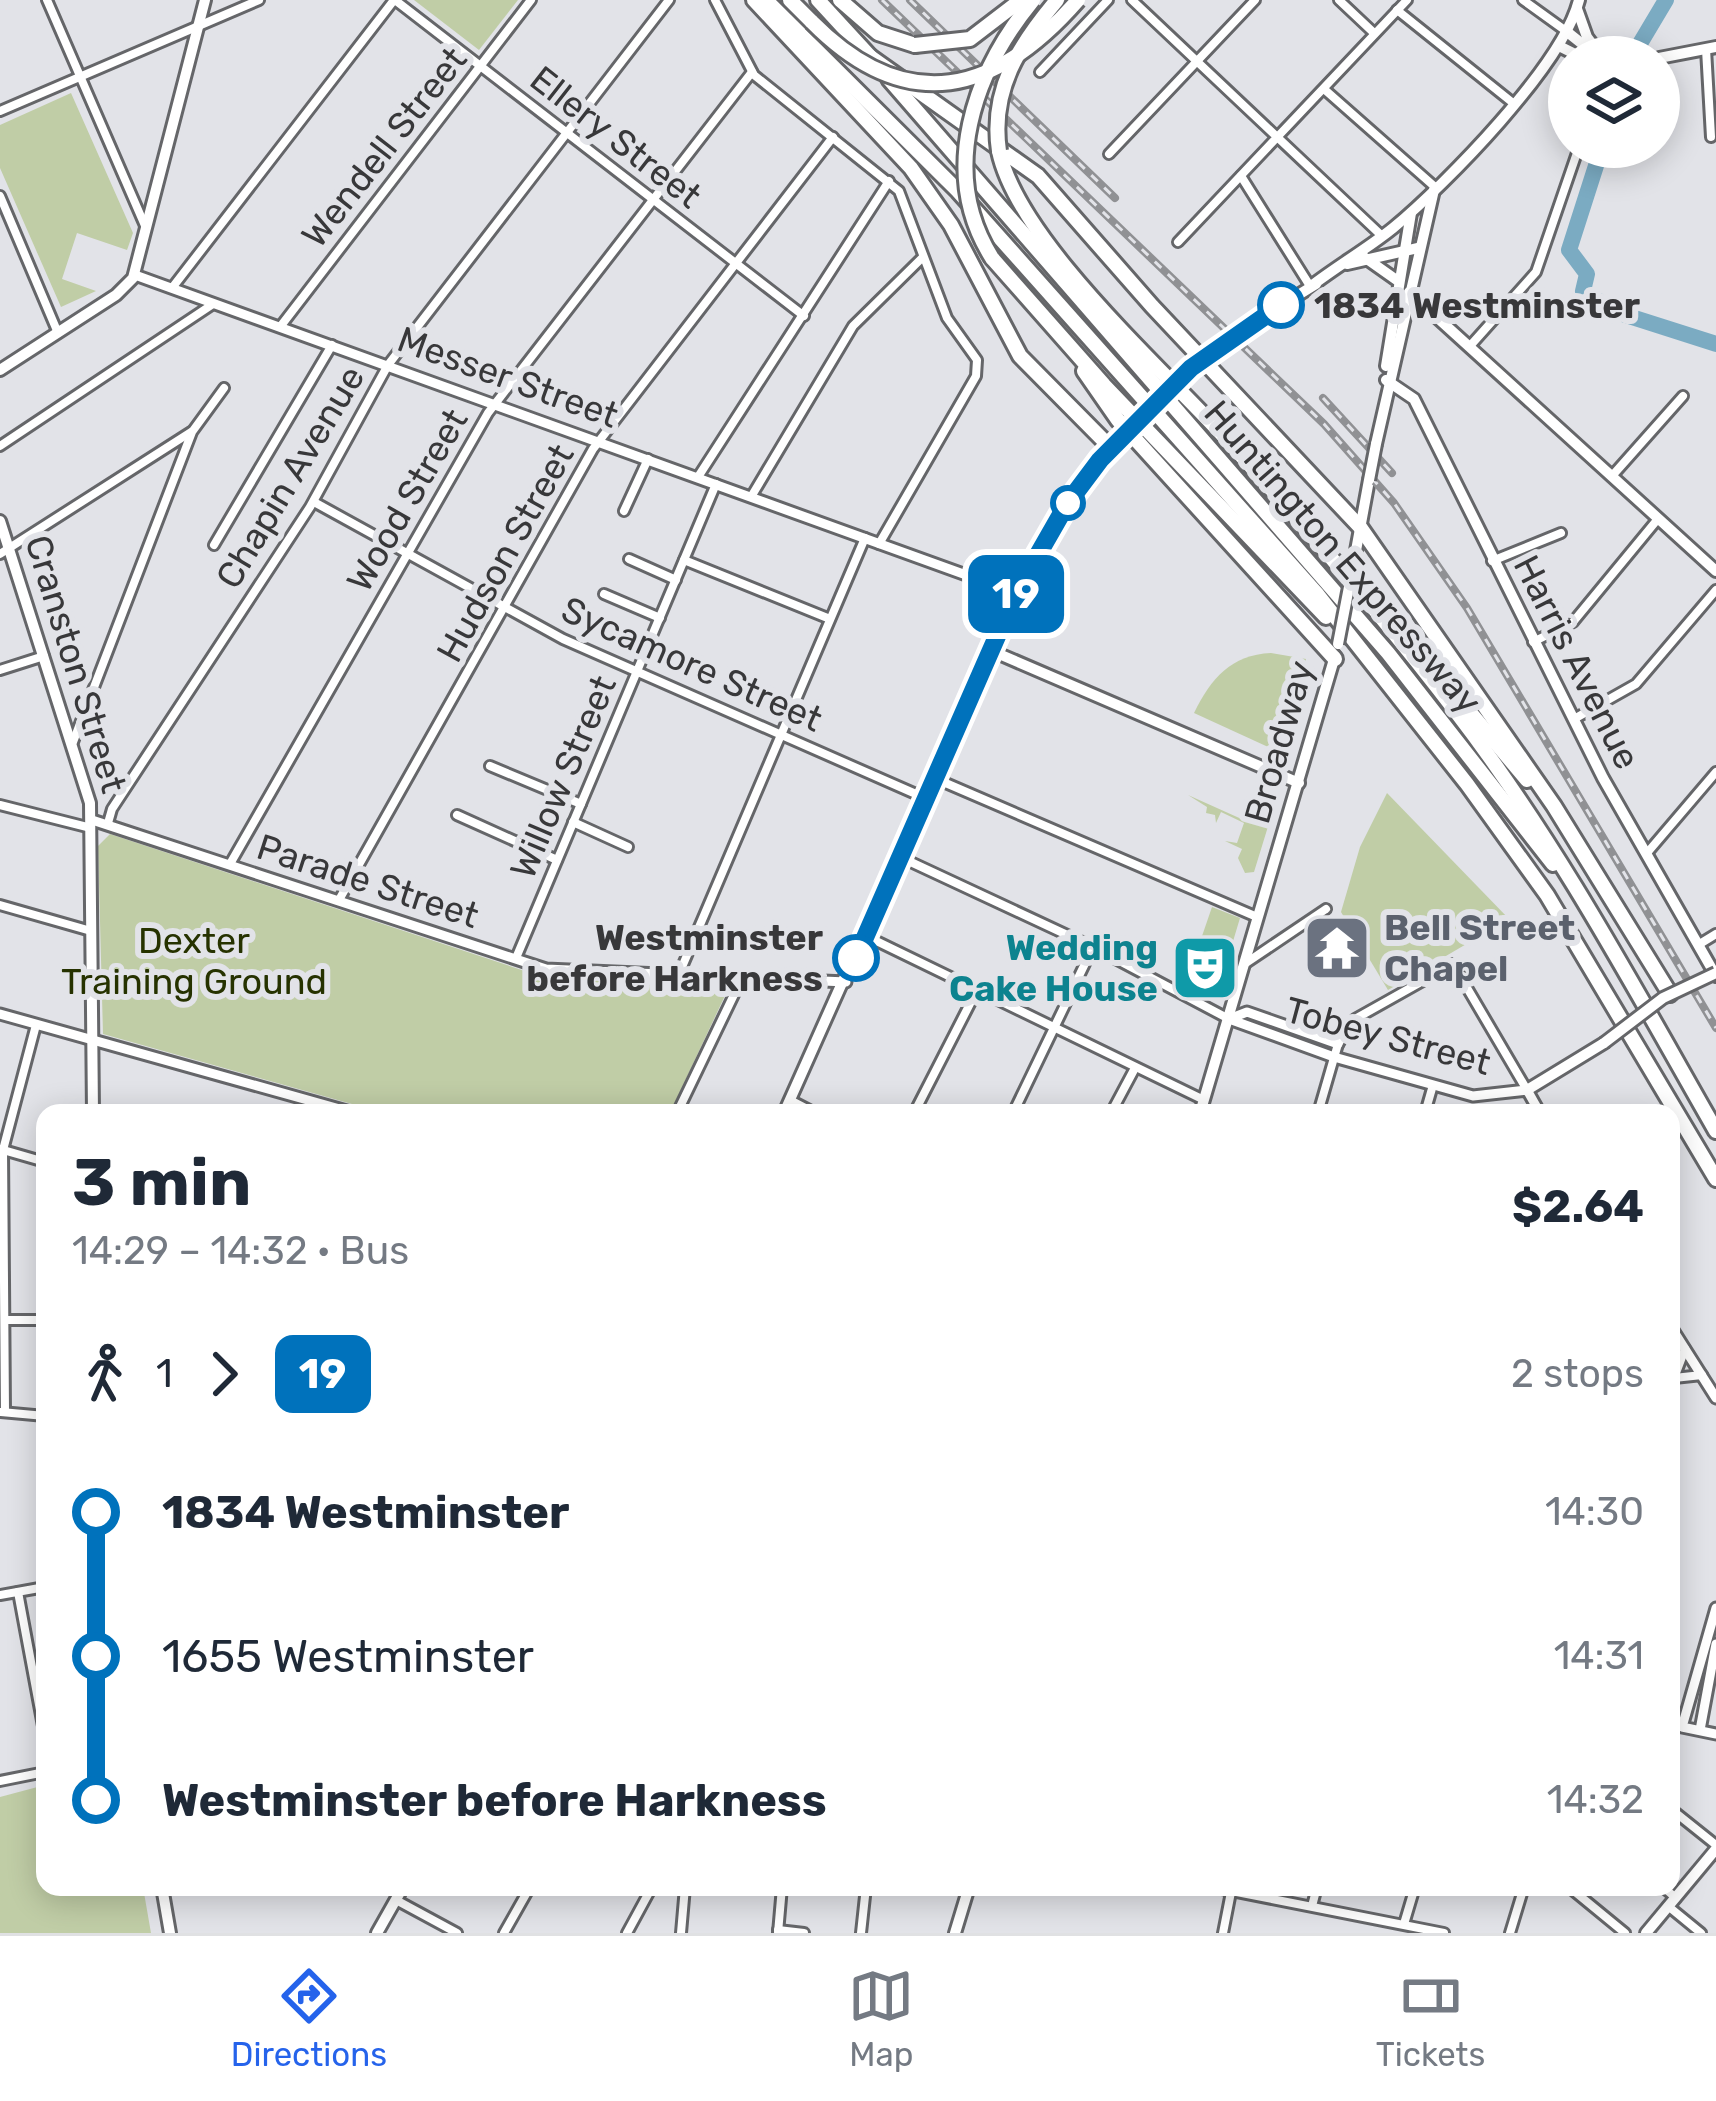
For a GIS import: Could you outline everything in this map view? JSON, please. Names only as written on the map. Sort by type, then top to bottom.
[{"type":"highway","points":[[754,0],[922,182],[951,225],[1020,356],[1115,445]]},
{"type":"highway","name":"Huntington Expressway","points":[[766,0],[958,191],[1240,504],[1338,645]]},
{"type":"highway","points":[[790,0],[869,67],[906,80],[946,82],[978,77],[1019,58],[1078,0]]},
{"type":"highway","name":"Huntington Expressway","points":[[818,0],[1388,653],[1574,891]]},
{"type":"highway","points":[[839,0],[878,33],[915,45],[970,38],[1021,0]]},
{"type":"highway","points":[[1034,0],[994,58],[968,132],[969,202],[992,258],[1338,645]]},
{"type":"highway","points":[[1057,0],[1006,76],[998,109],[999,152],[1018,201],[1066,263],[1368,603],[1498,768],[1716,1131]]},
{"type":"highway","points":[[869,56],[1032,170],[1360,527],[1569,830],[1670,994]]},
{"type":"highway","points":[[1065,341],[1118,420],[1446,757],[1528,867],[1671,1104]]},
{"type":"highway","points":[[1368,603],[1408,639],[1569,830]]},
{"type":"highway","points":[[1680,1119],[1716,1179]]},
{"type":"main road","points":[[0,370],[120,292],[135,275],[205,0]]},
{"type":"main road","points":[[1564,36],[1578,4]]},
{"type":"main road","points":[[1578,4],[1587,36]]},
{"type":"main road","points":[[1566,31],[1573,36]]},
{"type":"main road","points":[[1680,54],[1711,48]]},
{"type":"main road","points":[[788,1104],[1016,593],[1078,488],[1202,358],[1310,287],[1412,210],[1514,103],[1548,60]]},
{"type":"main road","name":"Broadway","points":[[1203,1104],[1338,645],[1386,380],[1435,188]]},
{"type":"main road","name":"Broadway","points":[[1386,380],[1386,342],[1412,210]]},
{"type":"main road","points":[[1310,287],[1364,257],[1418,248]]},
{"type":"main road","points":[[1364,257],[1398,281]]},
{"type":"main road","points":[[1409,292],[1716,571]]},
{"type":"main road","name":"Harris Avenue","points":[[1386,380],[1414,399],[1532,643],[1716,975]]},
{"type":"main road","name":"Cranston Street","points":[[0,521],[4,550],[73,742],[92,824],[93,1104]]},
{"type":"main road","points":[[992,651],[1299,783]]},
{"type":"main road","name":"Tobey Street","points":[[1527,1090],[1604,1043],[1670,994],[1716,975]]},
{"type":"main road","points":[[1680,1892],[1716,1847]]},
{"type":"main road","points":[[164,1896],[170,1933]]},
{"type":"main road","points":[[377,1933],[398,1896]]},
{"type":"main road","points":[[955,1933],[966,1896]]},
{"type":"main road","points":[[1646,1933],[1677,1896]]},
{"type":"street","points":[[47,0],[147,229]]},
{"type":"street","points":[[0,111],[259,0]]},
{"type":"street","points":[[172,288],[394,0]]},
{"type":"street","name":"Ellery Street","points":[[394,0],[804,316]]},
{"type":"street","name":"Wendell Street","points":[[280,327],[532,0]]},
{"type":"street","name":"Chapin Avenue","points":[[108,823],[314,502],[388,365],[669,0]]},
{"type":"street","points":[[715,0],[752,72],[889,181],[905,202],[946,318],[979,366],[879,544]]},
{"type":"street","points":[[1040,72],[1108,0]]},
{"type":"street","points":[[1132,0],[1382,236]]},
{"type":"street","points":[[1108,154],[1255,0]]},
{"type":"street","points":[[1340,0],[1375,33]]},
{"type":"street","points":[[1178,242],[1407,0]]},
{"type":"street","points":[[1523,0],[1566,31]]},
{"type":"street","points":[[1397,10],[1514,103]]},
{"type":"street","points":[[1711,48],[1711,136]]},
{"type":"street","name":"Wood Street","points":[[230,864],[495,404],[752,72]]},
{"type":"street","points":[[1323,88],[1435,188]]},
{"type":"street","name":"Hudson Street","points":[[339,900],[598,441],[833,137]]},
{"type":"street","points":[[1470,346],[1532,278],[1572,168]]},
{"type":"street","points":[[1241,176],[1310,287]]},
{"type":"street","points":[[698,477],[889,181]]},
{"type":"street","points":[[0,196],[58,333]]},
{"type":"street","points":[[751,497],[856,322],[923,257]]},
{"type":"street","name":"Messer Street","points":[[135,275],[1016,593]]},
{"type":"street","points":[[1398,281],[1409,292]]},
{"type":"street","points":[[0,446],[214,303]]},
{"type":"street","points":[[214,545],[332,344]]},
{"type":"street","points":[[73,742],[192,432],[224,388]]},
{"type":"street","points":[[1611,477],[1683,396]]},
{"type":"street","points":[[4,550],[192,432]]},
{"type":"street","points":[[624,511],[648,459]]},
{"type":"street","name":"Willow Street","points":[[516,958],[716,484]]},
{"type":"street","name":"Sycamore Street","points":[[314,502],[506,608],[925,798]]},
{"type":"street","points":[[1532,643],[1573,622],[1658,520]]},
{"type":"street","points":[[1491,562],[1561,533]]},
{"type":"street","points":[[679,974],[865,538]]},
{"type":"street","points":[[629,559],[676,580]]},
{"type":"street","points":[[684,560],[830,619]]},
{"type":"street","points":[[1574,719],[1636,684],[1716,590]]},
{"type":"street","points":[[604,594],[660,618]]},
{"type":"street","points":[[0,670],[44,656]]},
{"type":"street","points":[[490,766],[581,804]]},
{"type":"street","points":[[1647,853],[1716,772]]},
{"type":"street","points":[[934,778],[1259,918]]},
{"type":"street","name":"Parade Street","points":[[0,806],[108,823],[546,968],[846,982]]},
{"type":"street","points":[[458,815],[557,860]]},
{"type":"street","points":[[574,822],[628,847]]},
{"type":"street","name":"Tobey Street","points":[[899,857],[1093,947],[1229,1019],[1334,1057],[1433,1085],[1492,1097],[1527,1090]]},
{"type":"street","points":[[0,904],[91,931]]},
{"type":"street","points":[[1245,964],[1326,909]]},
{"type":"street","points":[[1698,945],[1716,934]]},
{"type":"street","points":[[866,936],[1135,1068],[1197,1104]]},
{"type":"street","points":[[1017,1104],[1093,947]]},
{"type":"street","points":[[1321,1104],[1338,1044],[1355,1019],[1453,964],[1535,1104]]},
{"type":"street","points":[[681,1104],[743,976]]},
{"type":"street","points":[[919,1104],[976,992]]},
{"type":"street","name":"Tobey Street","points":[[1229,1019],[1247,1012],[1338,1044]]},
{"type":"street","points":[[0,1015],[321,1104]]},
{"type":"street","points":[[36,1024],[2,1150],[2,1412],[36,1415]]},
{"type":"street","points":[[1116,1104],[1135,1068]]},
{"type":"street","points":[[1428,1104],[1433,1085]]},
{"type":"street","points":[[790,1100],[798,1104]]},
{"type":"street","points":[[2,1150],[36,1159]]},
{"type":"street","points":[[2,1320],[36,1320]]},
{"type":"street","points":[[1680,1341],[1716,1398]]},
{"type":"street","points":[[1680,1362],[1685,1349]]},
{"type":"street","points":[[1680,1380],[1702,1375]]},
{"type":"street","points":[[0,1595],[36,1589]]},
{"type":"street","points":[[18,1592],[36,1689]]},
{"type":"street","points":[[1680,1718],[1716,1608]]},
{"type":"street","points":[[1700,1730],[1716,1644]]},
{"type":"street","points":[[1680,1727],[1716,1733]]},
{"type":"street","points":[[0,1781],[36,1774]]},
{"type":"street","points":[[1680,1817],[1716,1847]]},
{"type":"street","points":[[504,1933],[525,1896]]},
{"type":"street","points":[[627,1933],[647,1896]]},
{"type":"street","points":[[682,1933],[684,1896]]},
{"type":"street","points":[[781,1896],[778,1932],[804,1933]]},
{"type":"street","points":[[861,1933],[865,1896]]},
{"type":"street","points":[[1223,1933],[1231,1896]]},
{"type":"street","points":[[1265,1896],[1440,1932]]},
{"type":"street","points":[[1312,1906],[1315,1896]]},
{"type":"street","points":[[1404,1924],[1412,1896]]},
{"type":"street","points":[[1510,1933],[1521,1896]]},
{"type":"street","points":[[1580,1896],[1625,1933]]},
{"type":"street","points":[[1668,1896],[1701,1933]]},
{"type":"street","points":[[396,1900],[457,1933]]},
{"type":"green space","points":[[414,0],[518,0],[479,50]]},
{"type":"green space","points":[[71,93],[133,233],[127,250],[77,233],[62,279],[96,291],[61,307],[0,168],[0,125]]},
{"type":"green space","points":[[1271,653],[1306,659],[1282,747],[1275,750],[1194,713],[1224,671],[1244,658]]},
{"type":"green space","points":[[1387,793],[1509,919],[1388,990],[1341,912],[1360,847]]},
{"type":"green space","points":[[1188,795],[1246,821],[1255,815],[1270,820],[1254,872],[1245,873],[1238,858],[1242,849],[1225,841],[1237,843],[1244,823],[1221,812],[1216,823],[1215,815],[1206,813],[1207,807]]},
{"type":"green space","name":"Dexter Training Ground","points":[[110,834],[543,977],[729,987],[674,1104],[352,1104],[103,1034],[98,846]]},
{"type":"green space","points":[[1212,907],[1240,918],[1216,998],[1189,985],[1192,977],[1210,982],[1222,952],[1189,941],[1191,936],[1201,939]]},
{"type":"green space","points":[[36,1787],[36,1896],[145,1896],[151,1933],[0,1933],[0,1797]]},
{"type":"waterway","points":[[1645,36],[1666,0]]},
{"type":"waterway","points":[[1595,168],[1569,250],[1587,274],[1583,291],[1616,312],[1716,344]]},
{"type":"railway","points":[[882,0],[1324,424],[1394,503],[1467,608],[1716,1028]]},
{"type":"railway","points":[[910,0],[1115,198]]},
{"type":"railway","points":[[1323,398],[1392,473]]},
{"type":"bus line","name":"19","points":[[856,958],[1016,593],[1067,504],[1100,460],[1191,368],[1281,305]]},
{"type":"place","name":"1834 Westminster","points":[[1281,305]]},
{"type":"place","name":"Bell Street Chapel","points":[[1337,948]]},
{"type":"place","name":"Westminster before Harkness","points":[[856,958]]},
{"type":"place","name":"Wedding Cake House","points":[[1205,968]]}]
